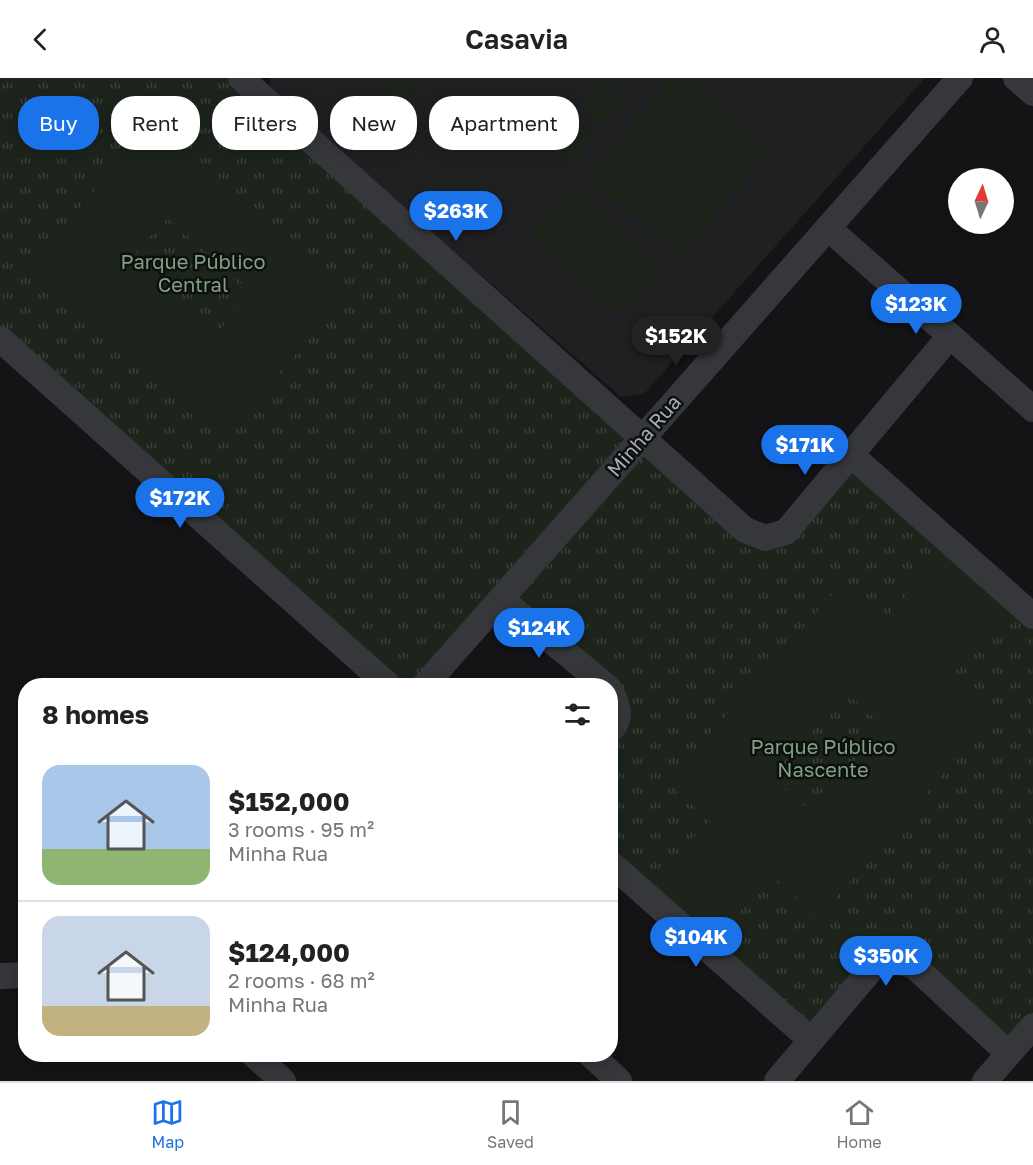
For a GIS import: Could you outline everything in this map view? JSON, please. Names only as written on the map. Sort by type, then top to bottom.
[{"type":"street","points":[[241,78],[745,530],[765,538],[786,532],[950,336]]},
{"type":"street","name":"Minha Rua","points":[[431,678],[960,78]]},
{"type":"street","points":[[1016,78],[1033,93]]},
{"type":"street","points":[[828,228],[1033,409]]},
{"type":"street","points":[[0,339],[380,678]]},
{"type":"street","points":[[851,455],[1033,616]]},
{"type":"street","points":[[501,598],[596,678]]},
{"type":"street","points":[[618,870],[811,1040]]},
{"type":"street","points":[[777,1081],[874,966],[893,960],[914,966],[999,1071],[1033,1026]]},
{"type":"street","points":[[0,976],[18,975]]},
{"type":"street","points":[[262,1062],[283,1081]]},
{"type":"street","points":[[599,1062],[619,1081]]},
{"type":"shaded area","points":[[270,78],[925,78],[644,394],[621,397],[338,150],[417,150],[417,96],[330,96],[330,143],[318,133],[318,96],[276,96],[270,91]]},
{"type":"green space","points":[[0,78],[241,78],[262,96],[212,96],[212,150],[318,150],[318,146],[765,538],[851,455],[1033,616],[1033,1027],[1008,1053],[893,960],[811,1040],[618,869],[618,678],[588,678],[501,599],[430,678],[381,678],[0,339]]},
{"type":"green space","points":[[377,78],[419,78],[403,96],[381,96],[388,88]]},
{"type":"green space","points":[[624,78],[652,78],[640,92]]},
{"type":"green space","points":[[671,78],[691,78],[763,141],[766,152],[762,162],[678,256],[585,175]]},
{"type":"green space","points":[[785,78],[812,78],[799,91]]},
{"type":"green space","points":[[605,80],[629,102],[606,128],[581,106]]},
{"type":"green space","points":[[579,123],[595,138],[572,164],[556,150],[579,150]]},
{"type":"green space","points":[[130,150],[187,150],[350,293],[225,434],[30,264]],"holes":[[[167,218],[253,292],[216,334],[130,259]]]},
{"type":"green space","points":[[573,186],[666,268],[632,306],[620,310],[612,309],[529,236]]},
{"type":"green space","points":[[952,544],[1016,600],[945,681],[990,720],[819,917],[772,876],[706,948],[643,891],[710,821],[667,782],[838,588],[880,624]],"holes":[[[846,693],[885,727],[810,811],[770,777]]]},
{"type":"park label","name":"Parque Público Central","points":[[193,274]]},
{"type":"park label","name":"Parque Público Nascente","points":[[823,758]]}]
